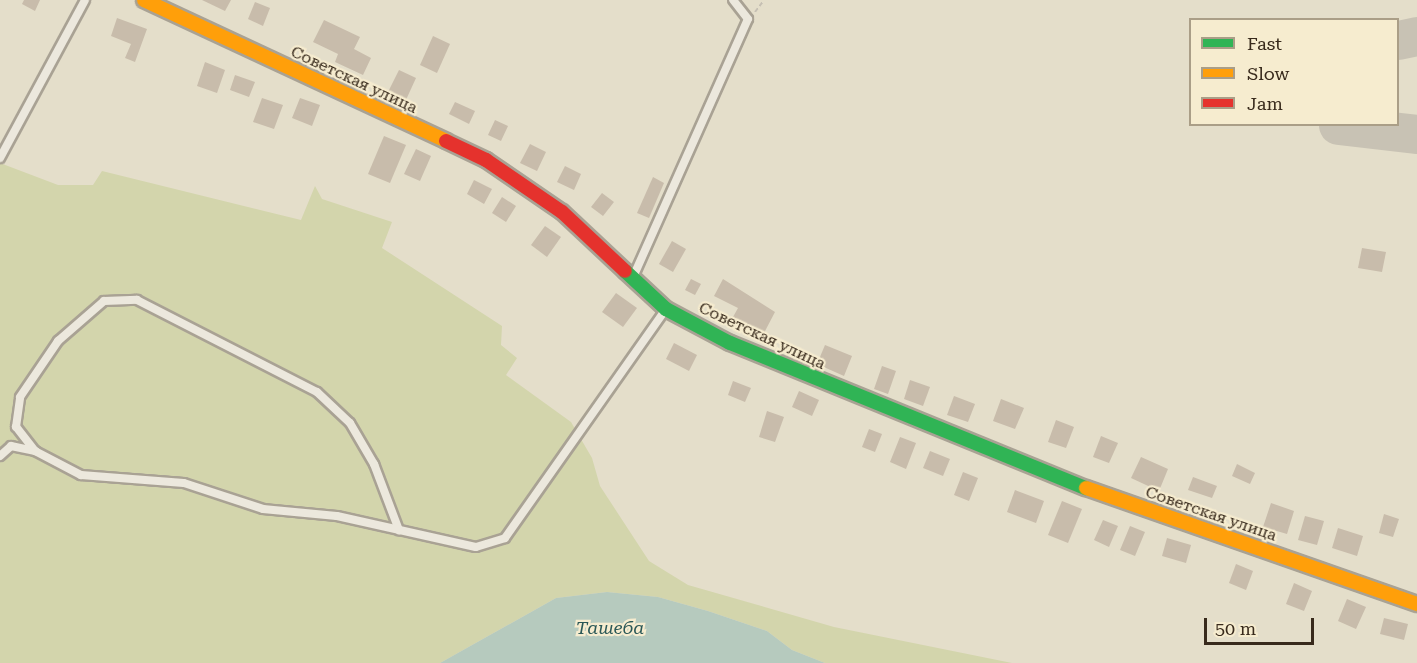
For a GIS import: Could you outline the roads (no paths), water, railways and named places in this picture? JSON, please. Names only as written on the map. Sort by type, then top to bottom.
[{"type":"street","name":"Советская улица","points":[[144,0],[486,160],[562,212],[666,309],[730,343],[1031,469],[1417,604]]},
{"type":"lane","points":[[0,158],[85,0]]},
{"type":"lane","points":[[632,279],[748,19],[733,0]]},
{"type":"lane","points":[[35,451],[16,427],[20,397],[58,342],[104,301],[137,300],[317,392],[356,433],[374,464],[399,530]]},
{"type":"lane","points":[[0,456],[12,446],[35,451],[81,475],[184,483],[263,509],[337,516],[476,547],[505,538],[666,309]]},
{"type":"water","name":"Ташеба","points":[[607,592],[658,597],[708,611],[767,631],[792,650],[825,663],[440,663],[556,598]]}]
